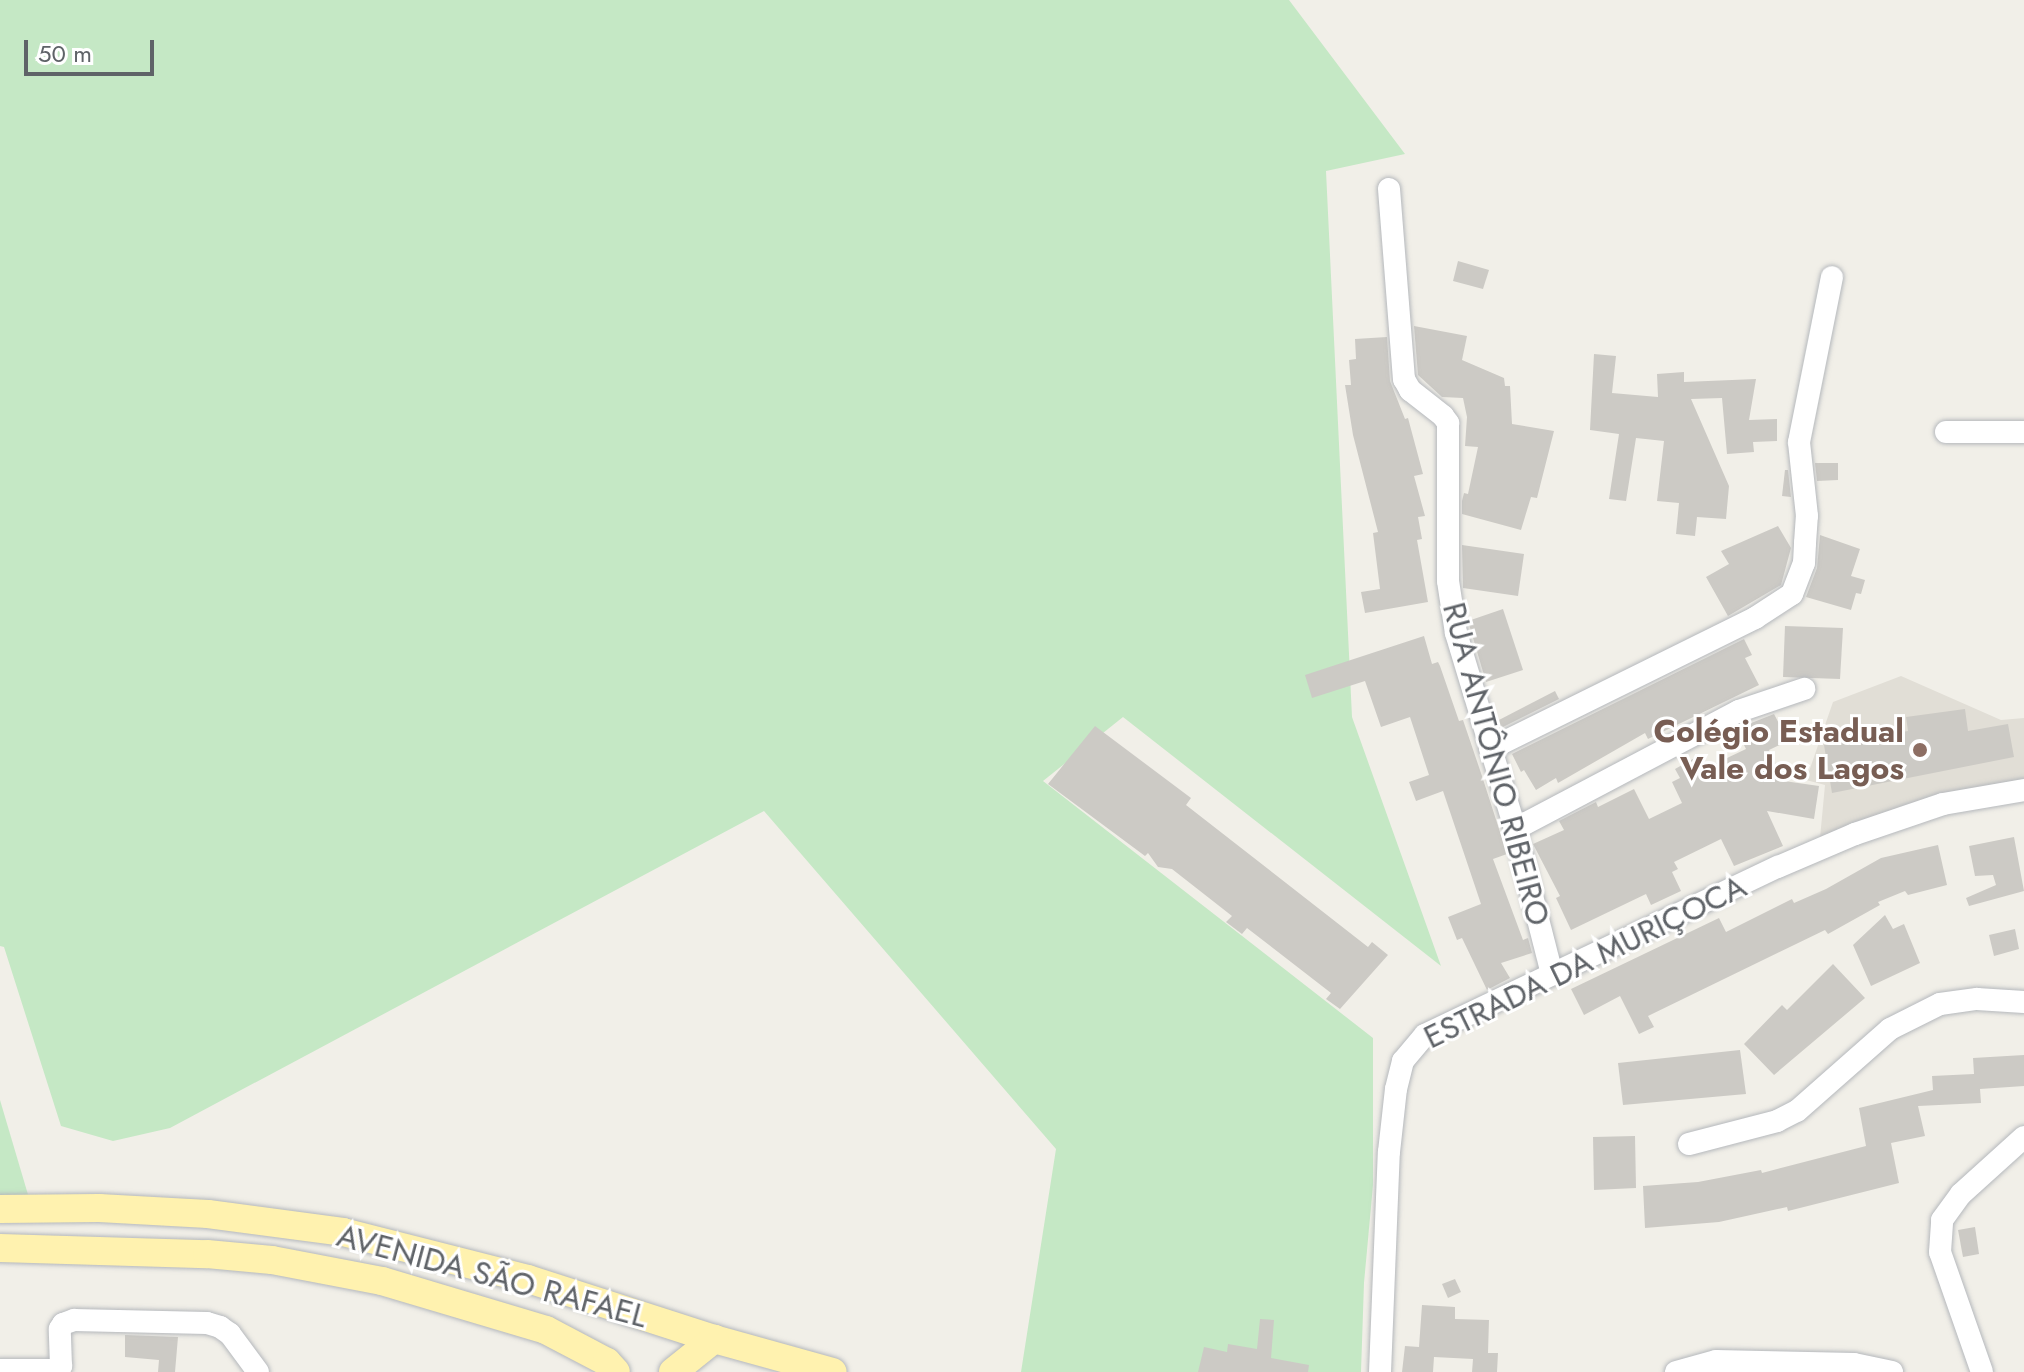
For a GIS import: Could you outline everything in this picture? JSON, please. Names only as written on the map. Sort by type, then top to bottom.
[{"type":"main road","name":"AVENIDA SÃO RAFAEL","points":[[0,1209],[99,1208],[208,1214],[343,1232],[528,1279],[714,1339],[833,1372]]},
{"type":"main road","name":"AVENIDA SÃO RAFAEL","points":[[0,1248],[207,1254],[272,1260],[382,1281],[546,1330],[607,1362],[616,1372]]},
{"type":"main road","points":[[673,1372],[714,1339]]},
{"type":"street","name":"RUA ANTÔNIO RIBEIRO","points":[[1389,189],[1404,379],[1410,390],[1448,423],[1451,605],[1456,633],[1515,829],[1552,974]]},
{"type":"street","points":[[1490,749],[1755,618],[1792,594],[1804,563],[1807,516],[1799,442],[1832,277]]},
{"type":"street","points":[[1946,432],[2024,432]]},
{"type":"street","points":[[1515,829],[1739,711],[1804,689]]},
{"type":"street","name":"ESTRADA DA MURIÇOCA","points":[[1380,1372],[1389,1152],[1396,1089],[1403,1061],[1425,1035],[1855,834],[1943,804],[2024,790]]},
{"type":"street","points":[[1689,1144],[1777,1121],[1797,1111],[1890,1029],[1940,1004],[1977,999],[2024,1002]]},
{"type":"street","points":[[1982,1372],[1940,1252],[1942,1220],[1961,1194],[2024,1137]]},
{"type":"street","points":[[0,1370],[57,1370],[61,1366],[60,1329],[74,1320],[207,1323],[230,1334],[258,1372]]},
{"type":"street","points":[[1676,1372],[1716,1361],[1854,1364],[1892,1372]]},
{"type":"shaded area","name":"Colégio Estadual Vale dos Lagos","points":[[1901,676],[2001,720],[2024,718],[2024,796],[1820,838],[1825,785],[1806,780],[1833,702]]},
{"type":"green space","points":[[0,0],[1289,0],[1405,154],[1326,171],[1352,717],[1441,966],[1123,717],[1043,781],[1373,1038],[1373,1185],[1364,1283],[1361,1372],[1021,1372],[1056,1149],[764,811],[170,1128],[113,1141],[61,1126],[4,947],[0,946]]},
{"type":"green space","points":[[0,1100],[29,1198],[0,1198]]},
{"type":"building","points":[[1458,261],[1489,270],[1483,289],[1453,281]]},
{"type":"building","points":[[1414,326],[1467,336],[1462,360],[1504,378],[1505,386],[1510,386],[1512,424],[1554,431],[1537,498],[1531,497],[1521,530],[1462,514],[1462,501],[1464,493],[1468,494],[1478,447],[1465,446],[1467,417],[1463,398],[1442,397],[1418,375]]},
{"type":"building","points":[[1387,337],[1390,381],[1405,419],[1408,418],[1423,474],[1414,476],[1425,516],[1418,517],[1422,539],[1417,540],[1428,602],[1365,613],[1361,592],[1380,589],[1373,533],[1378,532],[1353,435],[1345,385],[1351,385],[1349,360],[1356,359],[1355,339]]},
{"type":"building","points":[[1594,354],[1616,356],[1612,393],[1658,397],[1657,374],[1684,372],[1684,382],[1756,379],[1749,420],[1777,419],[1777,441],[1753,442],[1754,452],[1727,454],[1722,398],[1691,399],[1729,486],[1726,519],[1697,517],[1695,536],[1676,534],[1679,503],[1657,501],[1664,441],[1636,438],[1626,501],[1609,499],[1619,434],[1590,430]]},
{"type":"building","points":[[1815,463],[1838,463],[1838,480],[1817,481]]},
{"type":"building","points":[[1785,470],[1788,470],[1791,497],[1782,496]]},
{"type":"building","points":[[1778,526],[1791,548],[1781,585],[1728,616],[1706,577],[1729,564],[1721,551]]},
{"type":"building","points":[[1820,535],[1860,549],[1851,576],[1865,580],[1861,594],[1856,593],[1851,610],[1806,597],[1817,568]]},
{"type":"building","points":[[1462,545],[1524,554],[1518,596],[1463,588]]},
{"type":"building","points":[[1503,609],[1523,670],[1486,682],[1468,621]]},
{"type":"building","points":[[1785,626],[1843,628],[1840,679],[1783,677]]},
{"type":"building","points":[[1424,636],[1432,664],[1438,662],[1459,721],[1463,720],[1507,854],[1493,859],[1523,940],[1528,938],[1532,953],[1501,963],[1510,978],[1487,990],[1462,938],[1457,940],[1448,917],[1481,904],[1443,791],[1416,801],[1409,782],[1429,775],[1410,717],[1381,727],[1365,681],[1312,698],[1305,675]]},
{"type":"building","points":[[1744,639],[1752,655],[1745,658],[1759,685],[1648,739],[1645,733],[1558,783],[1556,778],[1536,790],[1524,770],[1521,772],[1512,754]]},
{"type":"building","points":[[1555,691],[1559,699],[1499,729],[1497,721]]},
{"type":"building","points":[[1965,709],[1968,731],[2008,724],[2014,757],[1832,793],[1824,745],[1908,731],[1906,717]]},
{"type":"building","points":[[1774,714],[1788,741],[1769,750],[1784,781],[1819,786],[1814,819],[1767,811],[1783,846],[1734,866],[1721,839],[1674,862],[1678,869],[1672,872],[1681,891],[1651,905],[1646,894],[1571,930],[1556,898],[1560,896],[1533,844],[1564,830],[1559,821],[1596,802],[1598,807],[1634,789],[1649,819],[1682,803],[1672,782],[1680,778],[1675,769],[1700,755],[1706,768],[1746,749],[1736,729]]},
{"type":"building","points":[[1095,726],[1191,798],[1186,805],[1368,947],[1372,942],[1388,955],[1340,1009],[1326,999],[1331,993],[1247,928],[1242,934],[1226,922],[1232,916],[1172,869],[1158,867],[1148,853],[1145,856],[1048,784]]},
{"type":"building","points":[[2014,837],[2024,891],[1969,906],[1966,898],[1996,885],[1993,875],[1975,876],[1969,846]]},
{"type":"building","points":[[1938,845],[1947,885],[1908,895],[1905,891],[1878,902],[1880,905],[1828,934],[1825,930],[1648,1016],[1654,1027],[1639,1034],[1620,996],[1584,1015],[1571,989],[1719,918],[1726,932],[1792,899],[1794,903],[1826,889],[1881,858]]},
{"type":"building","points":[[1885,915],[1893,929],[1904,924],[1920,963],[1871,986],[1853,945]]},
{"type":"building","points":[[2015,929],[2019,949],[1994,956],[1989,935]]},
{"type":"building","points":[[1833,964],[1865,998],[1774,1075],[1744,1044],[1782,1005],[1787,1010]]},
{"type":"building","points":[[1740,1050],[1746,1094],[1623,1105],[1618,1063]]},
{"type":"building","points":[[2024,1055],[2024,1086],[1980,1089],[1981,1103],[1918,1106],[1925,1136],[1891,1143],[1899,1183],[1788,1211],[1787,1207],[1719,1222],[1645,1228],[1643,1186],[1698,1182],[1761,1170],[1762,1173],[1866,1146],[1859,1108],[1933,1090],[1932,1076],[1974,1074],[1973,1058]]},
{"type":"building","points":[[1635,1136],[1636,1188],[1594,1190],[1593,1137]]},
{"type":"building","points":[[1975,1227],[1979,1254],[1963,1257],[1958,1230]]},
{"type":"building","points":[[1455,1279],[1461,1292],[1448,1298],[1442,1284]]},
{"type":"building","points":[[1422,1305],[1455,1307],[1455,1319],[1489,1320],[1488,1353],[1498,1353],[1497,1372],[1472,1372],[1473,1359],[1434,1357],[1433,1372],[1402,1372],[1405,1346],[1419,1347]]},
{"type":"building","points":[[1260,1319],[1274,1320],[1271,1358],[1309,1365],[1308,1372],[1198,1372],[1204,1347],[1227,1352],[1228,1344],[1257,1349]]},
{"type":"building","points":[[125,1335],[178,1337],[175,1372],[158,1372],[159,1360],[125,1357]]},
{"type":"place","name":"Colégio Estadual Vale dos Lagos","points":[[1920,750]]}]
